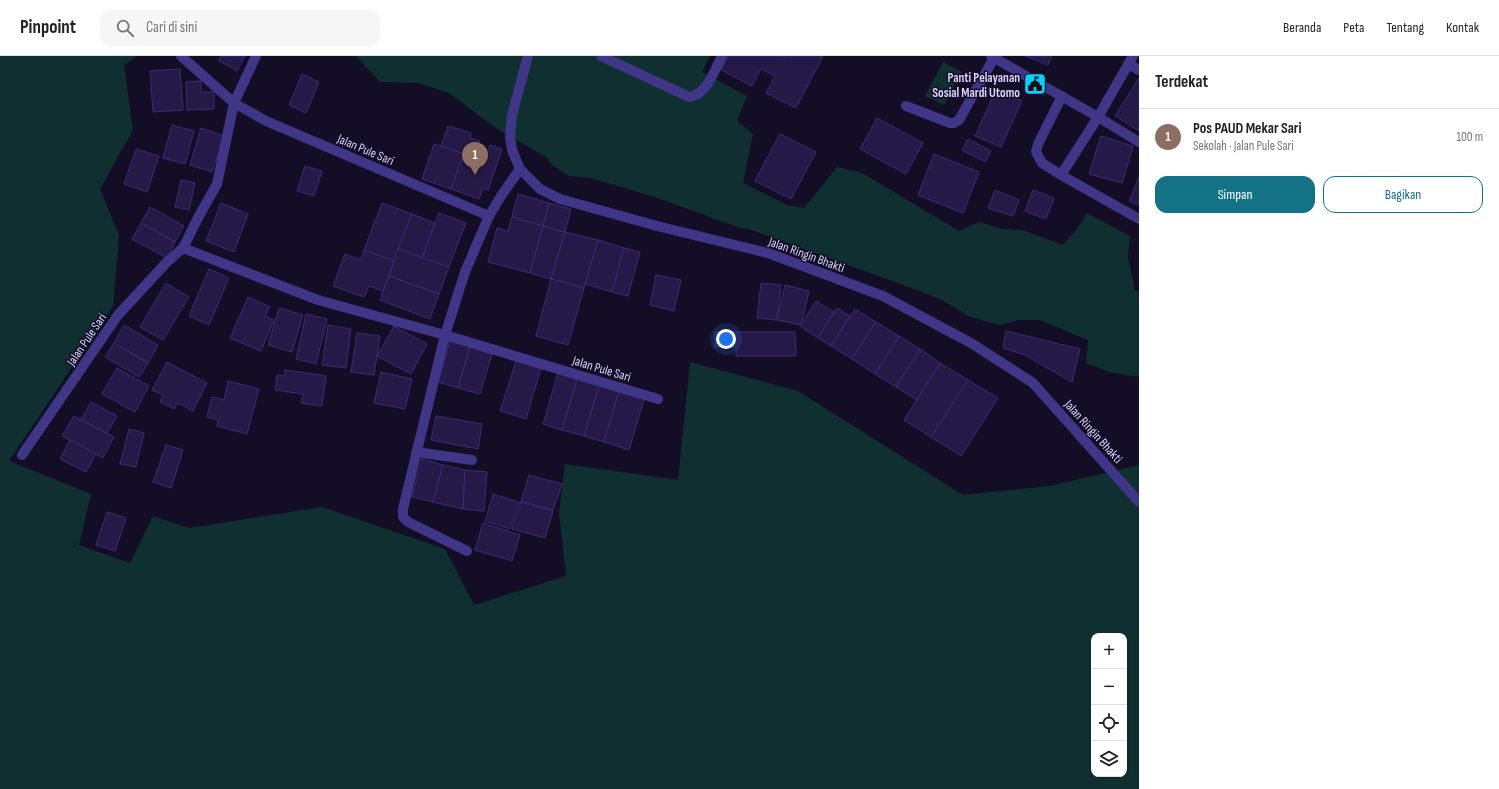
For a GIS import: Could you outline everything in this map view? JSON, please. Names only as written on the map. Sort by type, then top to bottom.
[{"type":"street","name":"Jalan Pule Sari","points":[[181,56],[234,104],[266,121],[489,216]]},
{"type":"street","name":"Jalan Pule Sari","points":[[22,455],[118,315],[171,258],[183,248],[217,184],[234,104],[256,56]]},
{"type":"street","name":"Jalan Ringin Bhakti","points":[[528,56],[514,109],[510,137],[512,150],[520,169],[540,190],[560,199],[657,226],[768,253],[883,296],[971,343],[1033,383],[1139,502]]},
{"type":"street","points":[[601,56],[689,97],[697,96],[703,91],[722,56]]},
{"type":"street","points":[[906,106],[950,123],[954,123],[959,120],[992,57],[1062,96],[1139,142]]},
{"type":"street","points":[[1061,175],[1098,117],[1131,60],[1139,70]]},
{"type":"street","points":[[1062,96],[1038,144],[1036,152],[1042,163],[1139,219]]},
{"type":"street","points":[[466,551],[408,522],[403,517],[402,509],[445,335],[465,272],[489,216],[520,169]]},
{"type":"street","name":"Jalan Pule Sari","points":[[183,248],[318,300],[445,335],[658,399]]},
{"type":"street","points":[[416,452],[472,460]]},
{"type":"green space","points":[[0,56],[137,56],[124,65],[133,130],[100,189],[119,235],[113,306],[9,461],[91,494],[79,545],[130,563],[153,516],[189,528],[322,507],[445,549],[474,605],[566,576],[559,513],[565,464],[678,480],[690,362],[798,391],[963,495],[1050,486],[1139,465],[1139,789],[0,789]]},
{"type":"green space","points":[[356,56],[710,56],[702,72],[747,96],[737,121],[753,134],[743,183],[787,205],[804,208],[837,167],[862,173],[959,231],[979,222],[1002,229],[1022,230],[1063,245],[1077,229],[1087,213],[1130,236],[1128,257],[1135,291],[1139,292],[1139,377],[1109,372],[1086,363],[1088,340],[1039,320],[1018,320],[1000,325],[970,317],[942,300],[917,290],[749,229],[740,228],[649,195],[590,178],[569,176],[552,165],[546,157],[497,129],[449,93],[418,83],[380,82]]},
{"type":"green space","points":[[943,62],[962,72],[944,105],[925,96]]},
{"type":"building","points":[[221,56],[245,56],[237,71],[218,60]]},
{"type":"building","points":[[728,56],[823,56],[796,108],[766,93],[775,76],[761,69],[752,86],[721,70]]},
{"type":"building","points":[[1025,56],[1052,56],[1048,65]]},
{"type":"building","points":[[180,69],[183,110],[153,112],[150,71]]},
{"type":"building","points":[[302,74],[319,82],[306,113],[289,105]]},
{"type":"building","points":[[1139,78],[1139,131],[1115,116]]},
{"type":"building","points":[[201,81],[201,92],[214,92],[214,109],[187,110],[186,82]]},
{"type":"building","points":[[996,90],[1022,101],[1001,147],[975,136]]},
{"type":"building","points":[[877,118],[923,143],[906,174],[860,149]]},
{"type":"building","points":[[172,125],[194,131],[185,164],[163,158]]},
{"type":"building","points":[[448,126],[471,133],[470,138],[480,141],[476,154],[465,150],[464,154],[441,146]]},
{"type":"building","points":[[201,128],[224,136],[212,172],[190,165]]},
{"type":"building","points":[[780,134],[816,152],[791,199],[755,181]]},
{"type":"building","points":[[1101,136],[1133,146],[1122,183],[1089,174]]},
{"type":"building","points":[[968,139],[991,151],[985,162],[962,150]]},
{"type":"building","points":[[434,144],[464,154],[451,189],[422,179]]},
{"type":"building","points":[[490,145],[502,149],[488,190],[483,188],[479,199],[451,189],[465,150],[486,157]]},
{"type":"building","points":[[136,149],[159,156],[147,192],[124,184]]},
{"type":"building","points":[[934,154],[979,172],[963,213],[918,195]]},
{"type":"building","points":[[305,166],[322,171],[314,196],[297,191]]},
{"type":"building","points":[[1139,177],[1139,205],[1129,201]]},
{"type":"building","points":[[181,180],[195,183],[189,210],[175,207]]},
{"type":"building","points":[[995,190],[1019,200],[1013,216],[988,208]]},
{"type":"building","points":[[1033,190],[1054,198],[1046,219],[1025,211]]},
{"type":"building","points":[[518,194],[549,203],[543,226],[512,217]]},
{"type":"building","points":[[221,203],[248,214],[234,252],[206,241]]},
{"type":"building","points":[[382,203],[412,214],[394,261],[364,250]]},
{"type":"building","points":[[549,203],[571,209],[565,232],[543,226]]},
{"type":"building","points":[[150,207],[184,226],[175,242],[141,223]]},
{"type":"building","points":[[439,213],[466,223],[449,267],[422,258]]},
{"type":"building","points":[[412,214],[435,223],[422,258],[398,249]]},
{"type":"building","points":[[512,217],[543,226],[530,273],[488,262],[497,228],[508,231]]},
{"type":"building","points":[[141,223],[175,242],[167,258],[132,239]]},
{"type":"building","points":[[543,226],[565,232],[551,279],[530,273]]},
{"type":"building","points":[[565,232],[598,240],[584,288],[551,279]]},
{"type":"building","points":[[598,240],[624,248],[612,292],[585,284]]},
{"type":"building","points":[[624,248],[640,252],[628,296],[612,292]]},
{"type":"building","points":[[398,249],[449,267],[439,294],[389,276]]},
{"type":"building","points":[[364,250],[394,261],[383,291],[369,286],[364,297],[333,286],[345,254],[361,260]]},
{"type":"building","points":[[209,269],[229,278],[209,325],[189,316]]},
{"type":"building","points":[[656,275],[681,280],[674,311],[650,305]]},
{"type":"building","points":[[389,276],[439,294],[430,319],[380,300]]},
{"type":"building","points":[[551,279],[584,288],[568,345],[536,336]]},
{"type":"building","points":[[166,283],[189,297],[163,340],[140,327]]},
{"type":"building","points":[[761,283],[781,285],[777,320],[757,318]]},
{"type":"building","points":[[785,285],[809,291],[801,325],[777,320]]},
{"type":"building","points":[[248,297],[270,307],[265,316],[274,320],[261,351],[230,338]]},
{"type":"building","points":[[816,301],[834,312],[818,338],[800,326]]},
{"type":"building","points":[[279,308],[303,315],[292,352],[268,345]]},
{"type":"building","points":[[837,308],[850,316],[831,346],[818,338]]},
{"type":"building","points":[[855,309],[876,322],[852,359],[831,346]]},
{"type":"building","points":[[306,314],[327,319],[316,364],[296,359]]},
{"type":"building","points":[[876,322],[899,336],[875,374],[852,359]]},
{"type":"building","points":[[124,325],[158,345],[148,363],[114,343]]},
{"type":"building","points":[[328,325],[351,329],[346,368],[322,365]]},
{"type":"building","points":[[394,326],[427,344],[411,374],[377,356]]},
{"type":"building","points":[[1006,331],[1080,349],[1072,382],[1025,355],[1003,348]]},
{"type":"building","points":[[715,332],[795,332],[796,356],[736,356],[736,347],[715,347]]},
{"type":"building","points":[[357,333],[380,336],[374,375],[351,372]]},
{"type":"building","points":[[899,336],[920,349],[896,387],[875,374]]},
{"type":"building","points":[[450,341],[470,347],[458,388],[438,382]]},
{"type":"building","points":[[114,343],[148,363],[139,377],[105,357]]},
{"type":"building","points":[[470,347],[492,354],[480,394],[458,388]]},
{"type":"building","points":[[920,349],[940,363],[917,400],[896,387]]},
{"type":"building","points":[[516,361],[541,368],[526,419],[500,411]]},
{"type":"building","points":[[167,362],[207,383],[193,411],[178,403],[174,409],[160,402],[163,395],[152,390]]},
{"type":"building","points":[[940,363],[968,380],[931,437],[904,420]]},
{"type":"building","points":[[117,368],[149,386],[135,412],[102,394]]},
{"type":"building","points":[[285,370],[326,376],[322,406],[301,403],[303,394],[275,390],[277,375],[284,376]]},
{"type":"building","points":[[381,372],[412,379],[405,409],[374,403]]},
{"type":"building","points":[[558,373],[577,379],[562,430],[543,424]]},
{"type":"building","points":[[577,379],[599,385],[584,436],[562,430]]},
{"type":"building","points":[[968,380],[998,398],[961,456],[931,437]]},
{"type":"building","points":[[228,381],[259,389],[247,434],[217,426],[218,420],[207,417],[212,397],[224,400]]},
{"type":"building","points":[[599,385],[619,391],[604,442],[584,436]]},
{"type":"building","points":[[619,391],[644,399],[629,450],[604,442]]},
{"type":"building","points":[[91,402],[117,416],[107,433],[81,420]]},
{"type":"building","points":[[74,416],[114,437],[103,458],[62,436]]},
{"type":"building","points":[[436,416],[482,424],[478,449],[431,440]]},
{"type":"building","points":[[129,429],[144,433],[136,467],[120,464]]},
{"type":"building","points":[[70,440],[96,454],[86,472],[60,459]]},
{"type":"building","points":[[166,445],[183,450],[171,488],[153,482]]},
{"type":"building","points":[[422,459],[443,465],[433,502],[412,497]]},
{"type":"building","points":[[443,465],[465,470],[463,509],[433,502]]},
{"type":"building","points":[[465,470],[487,472],[484,511],[463,509]]},
{"type":"building","points":[[529,475],[562,484],[553,510],[521,501]]},
{"type":"building","points":[[493,494],[518,502],[510,529],[485,521]]},
{"type":"building","points":[[520,502],[553,511],[545,538],[512,529]]},
{"type":"building","points":[[107,512],[126,518],[115,551],[96,545]]},
{"type":"building","points":[[483,523],[520,535],[512,561],[475,550]]},
{"type":"place","name":"Panti Pelayanan Sosial Mardi Utomo","points":[[1035,84]]},
{"type":"place","name":"Pos PAUD Mekar Sari","points":[[475,175]]}]
